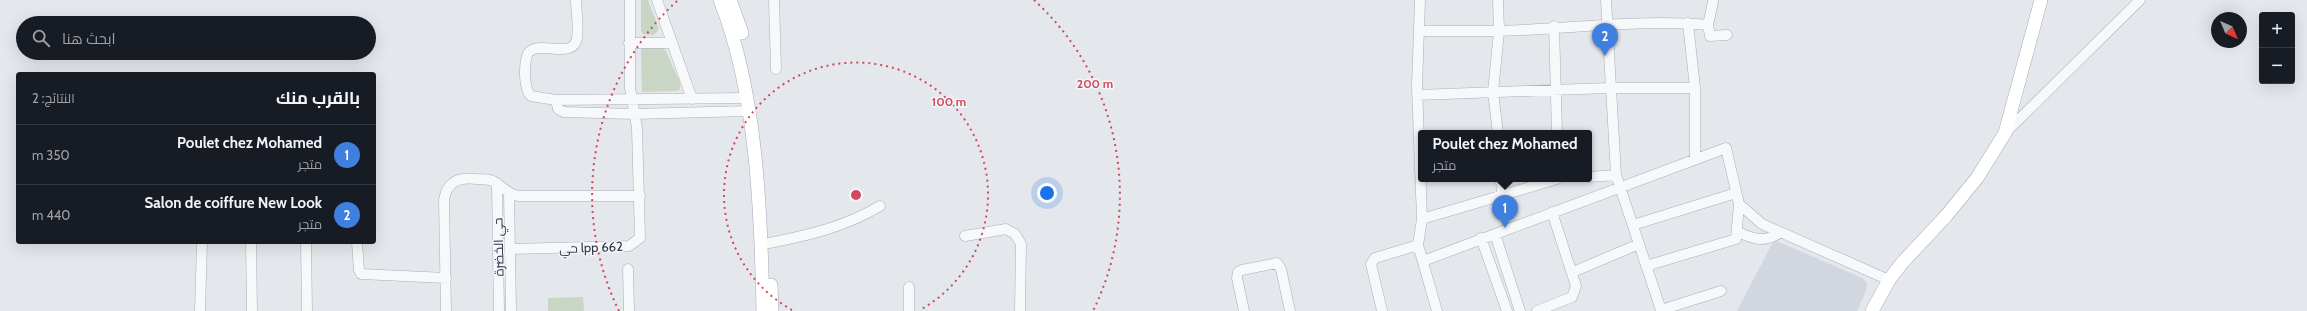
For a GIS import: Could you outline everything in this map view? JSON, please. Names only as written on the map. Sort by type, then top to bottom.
[{"type":"main road","points":[[720,0],[737,50],[747,105],[758,204],[763,311]]},
{"type":"main road","points":[[730,0],[745,46],[752,79],[769,243],[772,311]]},
{"type":"main road","points":[[1872,311],[1889,280],[1902,263],[1946,216],[1977,178],[2005,133],[2041,0]]},
{"type":"street","points":[[576,0],[577,37],[573,44],[566,49],[535,48],[530,50],[527,56],[528,93],[534,98],[556,100],[692,99],[747,105]]},
{"type":"street","name":"حي lpp 662","points":[[510,249],[634,245],[641,234],[640,196],[629,43],[630,0]]},
{"type":"street","points":[[657,0],[692,99]]},
{"type":"street","points":[[774,0],[776,69]]},
{"type":"street","points":[[1418,130],[1417,95],[1420,0]]},
{"type":"street","points":[[1498,0],[1499,31],[1493,92],[1498,130]]},
{"type":"street","points":[[1606,0],[1616,175],[1661,310],[1721,290]]},
{"type":"street","points":[[2005,133],[2140,0]]},
{"type":"street","points":[[1713,2],[1708,25],[1710,36],[1727,35]]},
{"type":"street","points":[[1419,31],[1499,31],[1554,26],[1607,24],[1688,23],[1708,25]]},
{"type":"street","points":[[1688,23],[1695,88],[1695,159]]},
{"type":"street","points":[[1554,26],[1557,130]]},
{"type":"street","points":[[629,43],[672,43]]},
{"type":"street","points":[[1417,95],[1610,88],[1695,88]]},
{"type":"street","points":[[556,100],[558,109],[562,112],[634,114],[747,105]]},
{"type":"street","points":[[1422,261],[1552,212],[1595,198],[1620,186],[1726,148],[1739,204],[1736,239],[1646,266]]},
{"type":"street","points":[[1592,177],[1616,175]]},
{"type":"street","points":[[446,311],[444,200],[448,188],[462,178],[488,180],[519,196],[640,196]]},
{"type":"street","points":[[1421,182],[1422,219],[1418,245],[1437,311]]},
{"type":"street","points":[[1501,182],[1502,196]]},
{"type":"street","points":[[1422,219],[1547,182]]},
{"type":"street","name":"حي الخضرة","points":[[497,184],[499,311]]},
{"type":"street","points":[[509,192],[511,311]]},
{"type":"street","points":[[1633,225],[1736,194]]},
{"type":"street","points":[[1739,204],[1762,224],[1889,280]]},
{"type":"street","points":[[769,243],[829,230],[855,220],[880,206]]},
{"type":"street","points":[[1537,311],[1572,297],[1576,286],[1573,272],[1552,212]]},
{"type":"street","points":[[965,236],[1006,229],[1015,234],[1021,244],[1020,311]]},
{"type":"street","points":[[1737,231],[1749,237],[1761,239],[1771,237],[1779,232]]},
{"type":"street","points":[[1495,234],[1520,311]]},
{"type":"street","points":[[1481,238],[1506,311]]},
{"type":"street","points":[[200,311],[202,244]]},
{"type":"street","points":[[251,244],[252,311]]},
{"type":"street","points":[[306,244],[307,311]]},
{"type":"street","points":[[358,244],[359,270],[361,274],[446,278]]},
{"type":"street","points":[[1573,272],[1640,244]]},
{"type":"street","points":[[1382,311],[1371,264],[1375,258],[1418,245]]},
{"type":"street","points":[[1244,311],[1237,278],[1238,272],[1277,264],[1281,269],[1290,311]]},
{"type":"street","points":[[628,269],[629,311]]},
{"type":"street","points":[[909,287],[909,311]]},
{"type":"shaded area","points":[[1774,240],[1862,278],[1867,283],[1866,291],[1857,311],[1737,311]]},
{"type":"green space","points":[[641,0],[648,0],[659,29],[654,35],[643,34],[641,31]]},
{"type":"green space","points":[[642,48],[663,48],[666,51],[680,83],[680,89],[678,91],[642,92],[641,52]]},
{"type":"green space","points":[[583,297],[584,311],[548,311],[548,298]]},
{"type":"place","name":"Salon de coiffure New Look","points":[[1605,56]]},
{"type":"place","name":"Poulet chez Mohamed","points":[[1505,228]]}]
